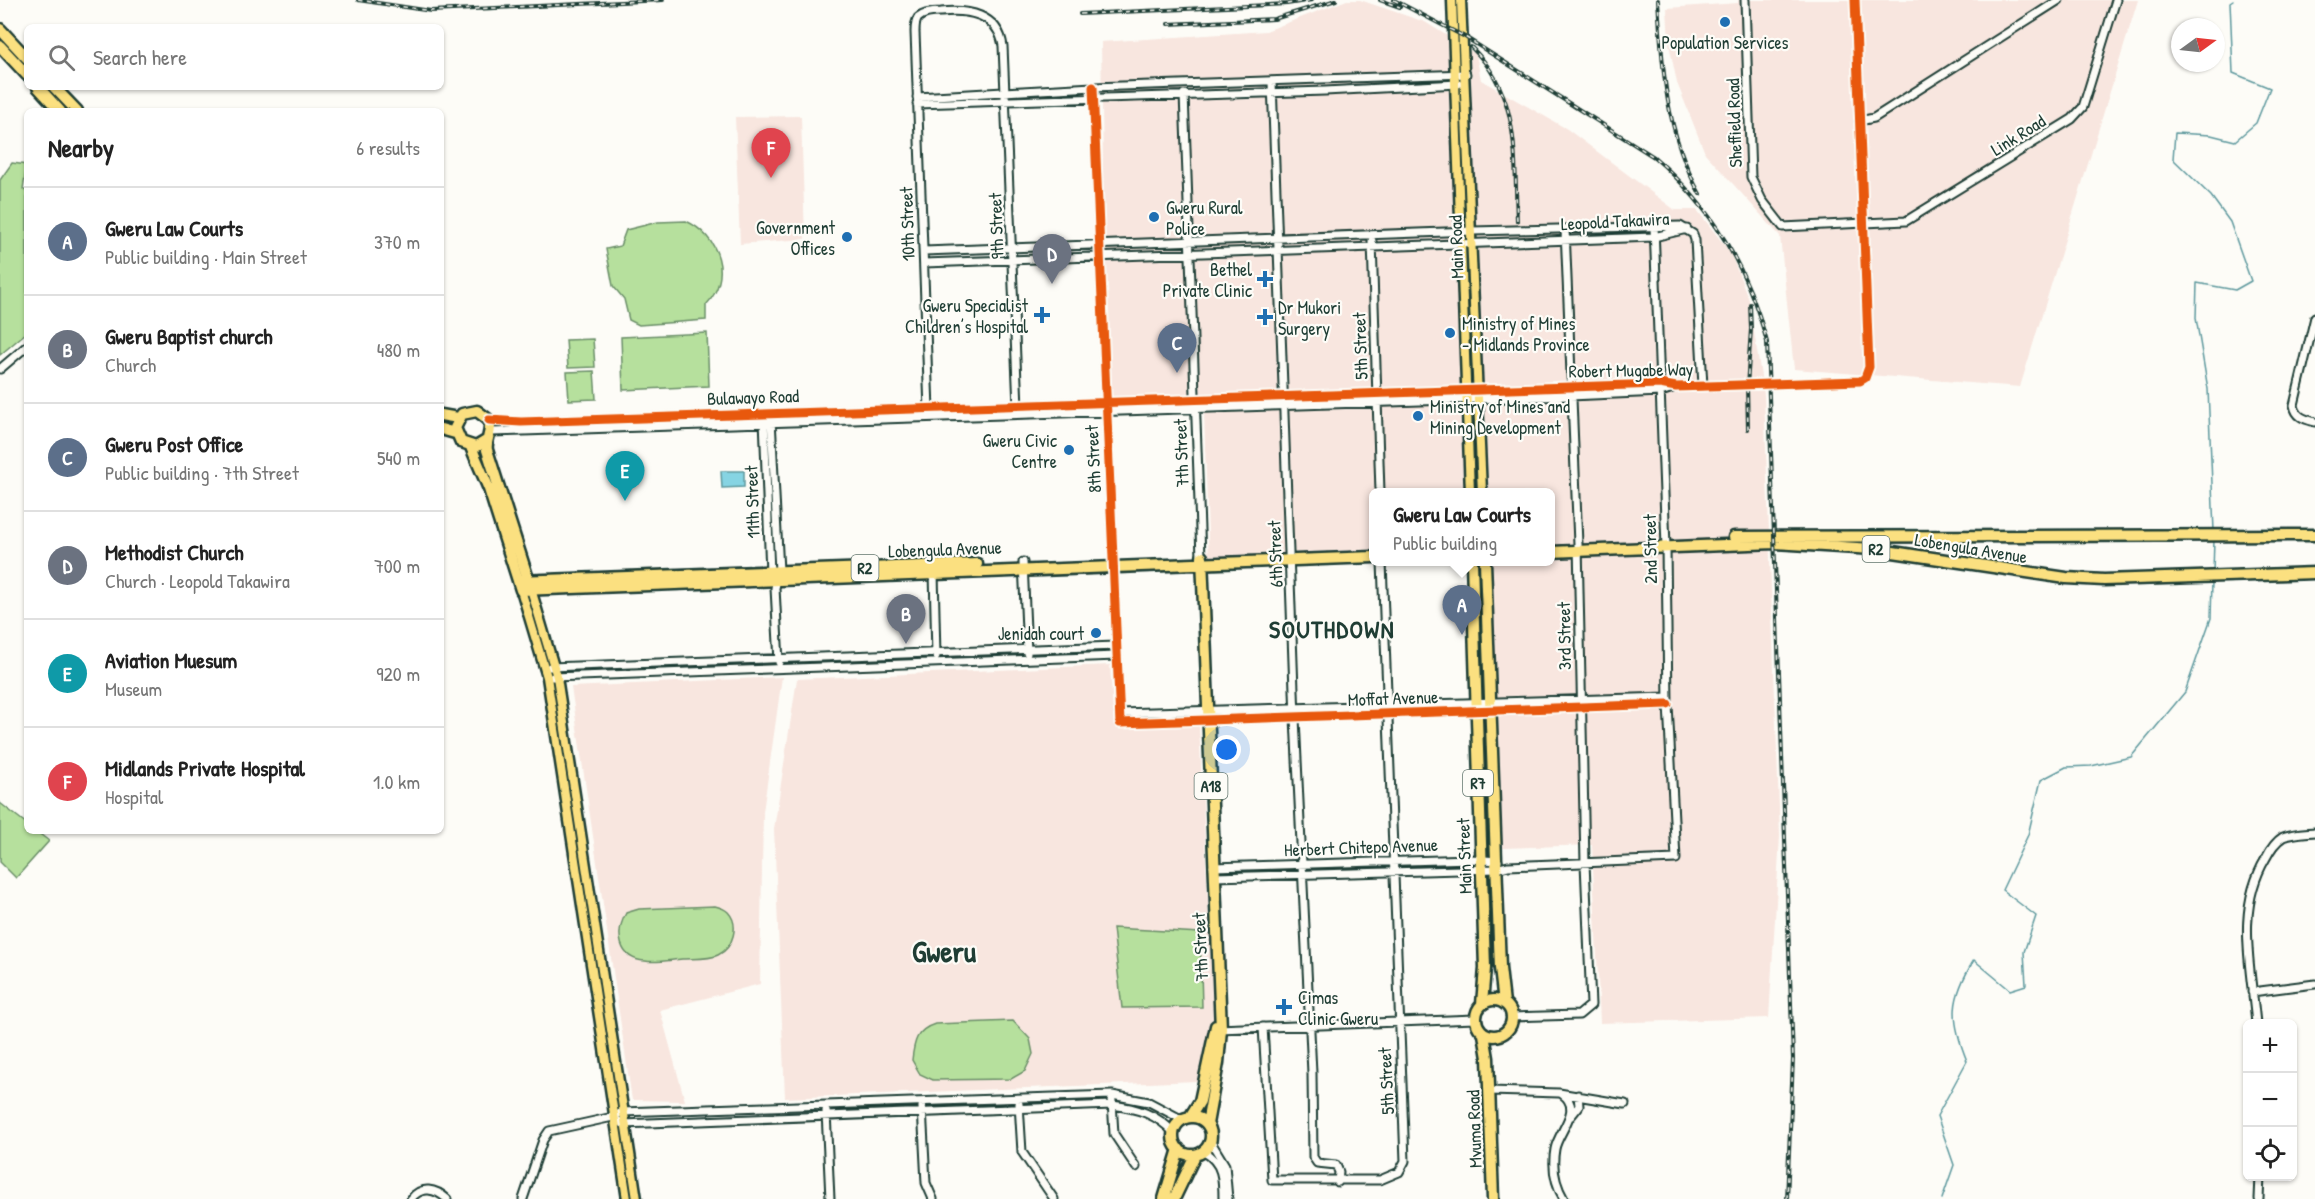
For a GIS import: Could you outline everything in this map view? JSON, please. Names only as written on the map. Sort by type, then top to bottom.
[{"type":"highway","points":[[0,29],[24,55]]},
{"type":"highway","points":[[0,46],[24,72]]},
{"type":"highway","points":[[41,90],[57,108]]},
{"type":"highway","points":[[57,90],[74,108]]},
{"type":"highway","points":[[455,433],[458,418],[466,412],[477,411],[489,420],[488,437],[525,585]]},
{"type":"highway","points":[[444,416],[458,418]]},
{"type":"highway","points":[[444,430],[455,433],[461,442],[471,447],[525,585]]},
{"type":"highway","points":[[471,447],[488,437]]},
{"type":"highway","name":"Lobengula Avenue","points":[[1555,545],[1577,547],[1666,543],[1774,535],[2315,535]]},
{"type":"highway","name":"Lobengula Avenue","points":[[1666,543],[1775,543],[1837,546],[1924,556],[2066,578],[2199,578],[2315,573]]},
{"type":"highway","name":"Lobengula Avenue","points":[[1555,551],[1577,547]]},
{"type":"highway","name":"Lobengula Avenue","points":[[1290,557],[1369,550]]},
{"type":"highway","name":"Lobengula Avenue","points":[[525,585],[774,578],[1202,559],[1369,557]]},
{"type":"highway","name":"7th Street","points":[[1202,559],[1219,1016],[1218,1062],[1207,1124]]},
{"type":"highway","name":"Main Street","points":[[1472,566],[1485,968],[1482,1004],[1475,1019]]},
{"type":"highway","name":"Main Street","points":[[1485,566],[1500,968],[1504,1003],[1512,1017]]},
{"type":"highway","points":[[1473,610],[1487,610]]},
{"type":"highway","points":[[1474,653],[1488,652]]},
{"type":"highway","points":[[1477,758],[1492,758]]},
{"type":"highway","points":[[1479,810],[1495,809]]},
{"type":"highway","points":[[1483,918],[1498,918]]},
{"type":"highway","points":[[1485,968],[1500,968]]},
{"type":"highway","points":[[1482,1004],[1492,1000],[1504,1003]]},
{"type":"highway","points":[[1475,1019],[1484,1034],[1499,1036],[1509,1029],[1512,1017]]},
{"type":"highway","name":"7th Street","points":[[1186,1119],[1200,1101],[1218,1029]]},
{"type":"highway","name":"Mvuma Road","points":[[1484,1034],[1488,1058],[1493,1199]]},
{"type":"highway","name":"Mvuma Road","points":[[1488,1058],[1499,1036]]},
{"type":"highway","points":[[1186,1119],[1207,1124]]},
{"type":"highway","name":"A18","points":[[1174,1133],[1186,1119]]},
{"type":"highway","name":"A18","points":[[1207,1124],[1212,1136],[1211,1142]]},
{"type":"highway","points":[[1164,1199],[1179,1149],[1174,1133]]},
{"type":"highway","points":[[1174,1199],[1199,1154],[1211,1142]]},
{"type":"highway","points":[[1179,1149],[1199,1154]]},
{"type":"main road","name":"Main Road","points":[[1452,0],[1470,488]]},
{"type":"main road","name":"Main Road","points":[[1461,0],[1482,488]]},
{"type":"main road","points":[[1458,150],[1469,151]]},
{"type":"main road","points":[[525,585],[557,677],[636,1199]]},
{"type":"main road","points":[[525,585],[547,677],[627,1199]]},
{"type":"street","name":"Sheffield Road","points":[[1745,0],[1751,177],[1762,200],[1784,227],[1863,224]]},
{"type":"street","name":"Robert Mugabe Way","points":[[1018,409],[1860,381],[1865,378],[1869,367],[1855,0]]},
{"type":"street","points":[[1859,121],[1874,118],[2059,0]]},
{"type":"street","name":"Link Road","points":[[1863,224],[1906,221],[2072,119],[2083,107],[2116,0]]},
{"type":"street","name":"10th Street","points":[[930,412],[916,22],[924,15],[966,10],[981,16],[993,25],[1002,39]]},
{"type":"street","name":"9th Street","points":[[1002,39],[1018,409]]},
{"type":"street","points":[[917,100],[1093,87],[1184,86],[1456,73],[1466,78]]},
{"type":"street","points":[[1366,78],[1366,89]]},
{"type":"street","points":[[917,100],[1006,102],[1273,93],[1456,84],[1466,78]]},
{"type":"street","name":"6th Street","points":[[1272,82],[1313,1160],[1317,1163],[1336,1165],[1339,1172],[1338,1182]]},
{"type":"street","name":"7th Street","points":[[1184,86],[1202,559]]},
{"type":"street","name":"8th Street","points":[[1093,87],[1102,245],[1120,723]]},
{"type":"street","name":"Leopold Takawira","points":[[924,251],[1472,231],[1654,226],[1680,226],[1687,230]]},
{"type":"street","name":"2nd Street","points":[[1654,226],[1666,543],[1668,700],[1676,859],[1663,860]]},
{"type":"street","name":"3rd Street","points":[[1512,1017],[1579,1015],[1591,1005],[1565,230]]},
{"type":"street","points":[[1687,230],[1695,240],[1703,386]]},
{"type":"street","name":"Leopold Takawira","points":[[924,263],[1654,237],[1687,230]]},
{"type":"street","name":"5th Street","points":[[1372,236],[1380,488]]},
{"type":"street","points":[[2315,317],[2294,405],[2295,411],[2303,419],[2315,422]]},
{"type":"street","points":[[0,369],[24,349]]},
{"type":"street","name":"Bulawayo Road","points":[[489,420],[521,422],[767,413],[1018,409]]},
{"type":"street","name":"Bulawayo Road","points":[[488,437],[523,431],[768,423],[930,412]]},
{"type":"street","name":"11th Street","points":[[767,413],[779,669]]},
{"type":"street","points":[[521,422],[523,431]]},
{"type":"street","points":[[1023,566],[1028,655]]},
{"type":"street","name":"5th Street","points":[[1263,1027],[1272,1180],[1338,1182],[1380,1180],[1403,1168],[1405,1161],[1391,861],[1382,566]]},
{"type":"street","points":[[934,570],[937,663]]},
{"type":"street","points":[[547,677],[983,661],[1116,646]]},
{"type":"street","points":[[983,652],[983,661]]},
{"type":"street","points":[[544,667],[983,652],[1117,656]]},
{"type":"street","points":[[853,657],[854,666]]},
{"type":"street","points":[[615,665],[616,675]]},
{"type":"street","name":"Moffat Avenue","points":[[1120,723],[1295,708],[1388,704],[1490,706],[1668,700]]},
{"type":"street","name":"Moffat Avenue","points":[[1119,713],[1295,718],[1388,714],[1475,706]]},
{"type":"street","points":[[2255,1019],[2247,913],[2251,886],[2273,845],[2291,835],[2315,832]]},
{"type":"street","name":"Herbert Chitepo Avenue","points":[[1213,872],[1301,864],[1391,861],[1508,866],[1663,860]]},
{"type":"street","name":"Herbert Chitepo Avenue","points":[[1213,872],[1302,874],[1392,872],[1482,864]]},
{"type":"street","points":[[2252,992],[2315,984]]},
{"type":"street","points":[[1218,1029],[1475,1019]]},
{"type":"street","points":[[1489,1091],[1559,1093],[1625,1104]]},
{"type":"street","points":[[1559,1093],[1568,1100],[1571,1116]]},
{"type":"street","points":[[523,1199],[543,1140],[549,1131],[613,1117],[622,1112],[1112,1095],[1149,1102],[1186,1119]]},
{"type":"street","points":[[1112,1095],[1114,1134],[1136,1167]]},
{"type":"street","points":[[1564,1199],[1557,1187],[1554,1155],[1558,1139],[1579,1106],[1578,1095]]},
{"type":"street","points":[[1018,1098],[1022,1152],[1054,1199]]},
{"type":"street","points":[[922,1102],[926,1182],[933,1199]]},
{"type":"street","points":[[826,1105],[830,1199]]},
{"type":"street","points":[[613,1117],[623,1124],[826,1114],[1112,1105],[1141,1110],[1158,1119],[1174,1133]]},
{"type":"street","points":[[727,1108],[727,1119]]},
{"type":"street","points":[[1211,1142],[1227,1175],[1228,1199]]},
{"type":"street","points":[[1199,1154],[1220,1160]]},
{"type":"street","points":[[1220,1160],[1223,1199]]},
{"type":"street","points":[[2259,1199],[2260,1181]]},
{"type":"street","points":[[411,1199],[415,1194],[427,1190],[438,1192],[447,1199]]},
{"type":"shaded area","points":[[1347,0],[1360,0],[1425,22],[1476,54],[1481,80],[1567,129],[1675,210],[1697,210],[1730,252],[1749,300],[1764,395],[1780,836],[1769,1018],[1600,1023],[1592,845],[1474,849],[1465,566],[1555,566],[1555,488],[1369,488],[1369,562],[1209,568],[1204,411],[1107,412],[1101,42],[1266,31]]},
{"type":"shaded area","points":[[1738,0],[2138,0],[2020,387],[1794,369],[1780,236],[1705,153],[1677,83],[1669,44],[1667,8],[1738,3]]},
{"type":"shaded area","points":[[801,116],[805,239],[740,244],[735,117]]},
{"type":"shaded area","points":[[1110,665],[1114,726],[1199,725],[1214,1018],[1197,1081],[785,1098],[774,829],[797,679]]},
{"type":"shaded area","points":[[782,677],[763,812],[760,984],[660,1010],[685,1101],[632,1100],[571,687]]},
{"type":"green space","points":[[12,163],[24,165],[24,335],[0,355],[0,180]]},
{"type":"green space","points":[[686,221],[707,237],[718,258],[719,282],[706,305],[706,320],[639,325],[629,320],[624,299],[613,286],[606,249],[620,246],[626,230],[658,222]]},
{"type":"green space","points":[[707,333],[709,386],[623,390],[621,337]]},
{"type":"green space","points":[[593,339],[595,367],[568,368],[566,340]]},
{"type":"green space","points":[[594,371],[596,399],[569,400],[567,372]]},
{"type":"green space","points":[[0,803],[24,822],[24,834],[40,834],[49,841],[16,878],[0,862]]},
{"type":"green space","points":[[715,906],[728,912],[732,917],[734,929],[728,947],[714,957],[659,962],[645,961],[629,955],[621,944],[621,929],[626,913],[639,909]]},
{"type":"green space","points":[[1113,928],[1200,933],[1202,1007],[1122,1008]]},
{"type":"green space","points":[[1013,1021],[1030,1039],[1033,1054],[1025,1071],[1011,1079],[933,1080],[920,1074],[912,1060],[920,1033],[935,1024]]},
{"type":"water","points":[[721,471],[744,471],[744,487],[722,488]]},
{"type":"waterway","points":[[2214,531],[2208,389],[2196,318],[2197,283],[2235,290],[2251,281],[2230,222],[2211,196],[2173,159],[2175,133],[2211,135],[2235,141],[2256,123],[2270,88],[2233,73],[2230,2],[2233,0]]},
{"type":"waterway","points":[[2213,573],[2214,539]]},
{"type":"waterway","points":[[1942,1199],[1954,1165],[1937,1116],[1967,1061],[1955,1021],[1960,986],[1974,960],[2010,990],[2026,985],[2024,952],[2036,916],[2002,890],[2028,835],[2041,780],[2066,767],[2091,766],[2131,757],[2185,692],[2211,618],[2212,581]]},
{"type":"railway","points":[[358,0],[431,11],[663,0]]},
{"type":"railway","points":[[1080,14],[1287,4],[1312,0]]},
{"type":"railway","points":[[1168,24],[1274,19],[1336,0]]},
{"type":"railway","points":[[1380,0],[1400,7]]},
{"type":"railway","points":[[1394,0],[1465,37],[1654,157],[1693,196],[1725,240],[1749,288],[1759,315],[1767,342],[1793,1059],[1787,1199]]},
{"type":"railway","points":[[1658,0],[1664,76],[1673,124],[1680,148],[1700,194]]},
{"type":"railway","points":[[1471,47],[1499,85],[1507,106],[1514,150],[1517,221]]},
{"type":"railway","points":[[1748,429],[1750,304]]},
{"type":"cycle path","points":[[489,420],[521,422],[1660,384],[1676,387],[1860,381],[1865,378],[1869,367],[1855,0]]},
{"type":"cycle path","points":[[1093,87],[1120,723],[1668,704]]},
{"type":"place","name":"Population Services","points":[[1725,22]]},
{"type":"place","name":"Midlands Private Hospital","points":[[771,178]]},
{"type":"place","name":"Gweru Rural Police","points":[[1154,217]]},
{"type":"place","name":"Government Offices","points":[[847,237]]},
{"type":"place","name":"Bethel Private Clinic","points":[[1265,279]]},
{"type":"place","name":"Methodist Church","points":[[1052,284]]},
{"type":"place","name":"Gweru Specialist Children’s Hospital","points":[[1042,315]]},
{"type":"place","name":"Dr Mukori Surgery","points":[[1265,317]]},
{"type":"place","name":"Ministry of Mines - Midlands Province","points":[[1450,333]]},
{"type":"place","name":"Gweru Post Office","points":[[1177,373]]},
{"type":"place","name":"Ministry of Mines and Mining Development","points":[[1418,416]]},
{"type":"place","name":"Gweru Civic Centre","points":[[1069,450]]},
{"type":"place","name":"Aviation Muesum","points":[[625,501]]},
{"type":"place","name":"Jenidah court","points":[[1096,633]]},
{"type":"place","name":"Gweru Law Courts","points":[[1462,635]]},
{"type":"place","name":"Gweru Baptist church","points":[[906,644]]},
{"type":"place","name":"Cimas Clinic Gweru","points":[[1284,1007]]},
{"type":"district","name":"SOUTHDOWN","points":[[1332,629]]},
{"type":"district","name":"Gweru","points":[[944,951]]}]
